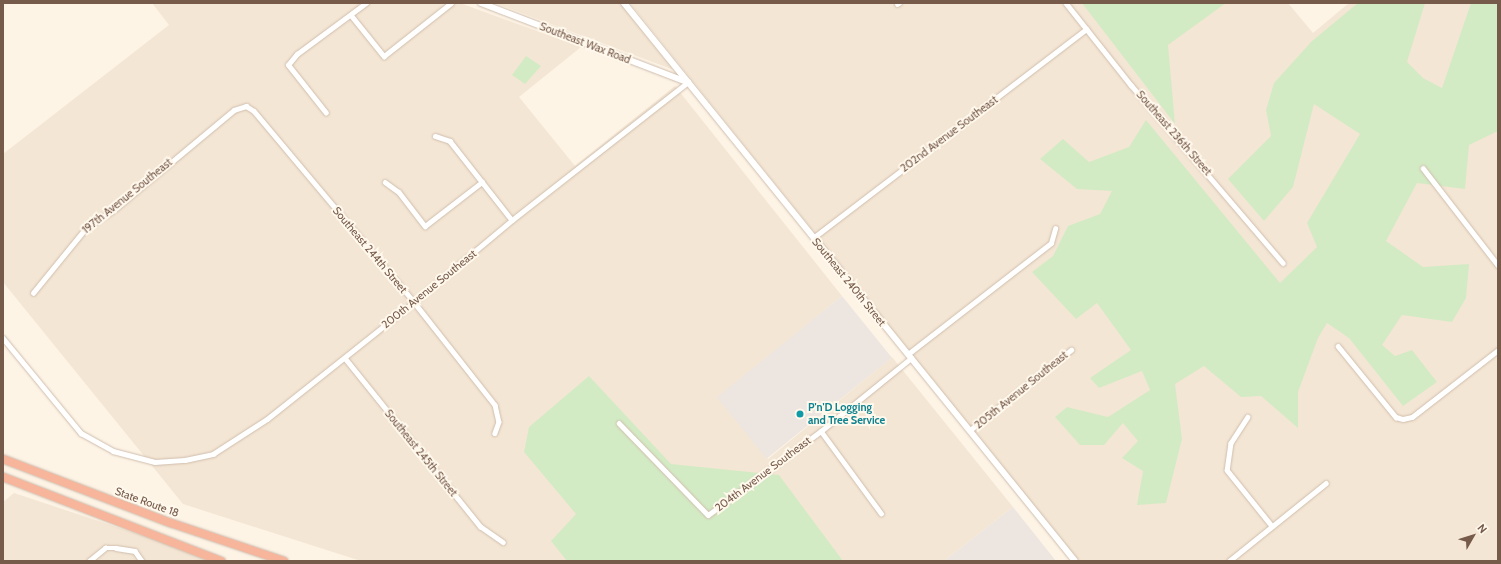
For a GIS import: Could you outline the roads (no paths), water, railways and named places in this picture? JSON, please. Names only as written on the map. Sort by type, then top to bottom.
[{"type":"highway","name":"State Route 18","points":[[3,459],[171,523],[284,561]]},
{"type":"highway","points":[[3,477],[221,561]]},
{"type":"main road","name":"Southeast Wax Road","points":[[481,3],[688,82]]},
{"type":"main road","name":"Southeast 240th Street","points":[[624,3],[1075,561]]},
{"type":"street","points":[[326,113],[288,65],[297,54],[366,3]]},
{"type":"street","points":[[351,15],[384,56],[451,3]]},
{"type":"street","name":"Southeast 236th Street","points":[[1066,3],[1086,29],[1283,263]]},
{"type":"street","name":"202nd Avenue Southeast","points":[[813,238],[1086,29]]},
{"type":"street","name":"200th Avenue Southeast","points":[[3,338],[81,433],[113,451],[155,462],[185,460],[213,454],[267,419],[414,302],[512,220],[688,82]]},
{"type":"street","name":"197th Avenue Southeast","points":[[33,293],[86,228],[114,210],[234,110],[246,106],[254,111]]},
{"type":"street","name":"Southeast 244th Street","points":[[254,111],[414,302],[495,405],[499,422],[495,433]]},
{"type":"street","points":[[436,136],[450,141],[512,220]]},
{"type":"street","points":[[1423,168],[1498,265]]},
{"type":"street","points":[[385,182],[399,192],[426,226],[482,182]]},
{"type":"street","name":"204th Avenue Southeast","points":[[619,423],[708,515],[821,431],[909,356],[1051,243],[1056,229]]},
{"type":"street","points":[[1338,346],[1396,417],[1403,420],[1412,417],[1498,350]]},
{"type":"street","name":"205th Avenue Southeast","points":[[970,430],[1071,350]]},
{"type":"street","name":"Southeast 245th Street","points":[[344,358],[480,526],[503,542]]},
{"type":"street","points":[[1248,418],[1231,443],[1227,470],[1272,526]]},
{"type":"street","points":[[821,431],[881,513]]},
{"type":"street","points":[[1229,561],[1326,483]]},
{"type":"street","points":[[88,561],[105,548],[135,551],[142,561]]},
{"type":"place","name":"P'n'D Logging and Tree Service","points":[[800,414]]}]
